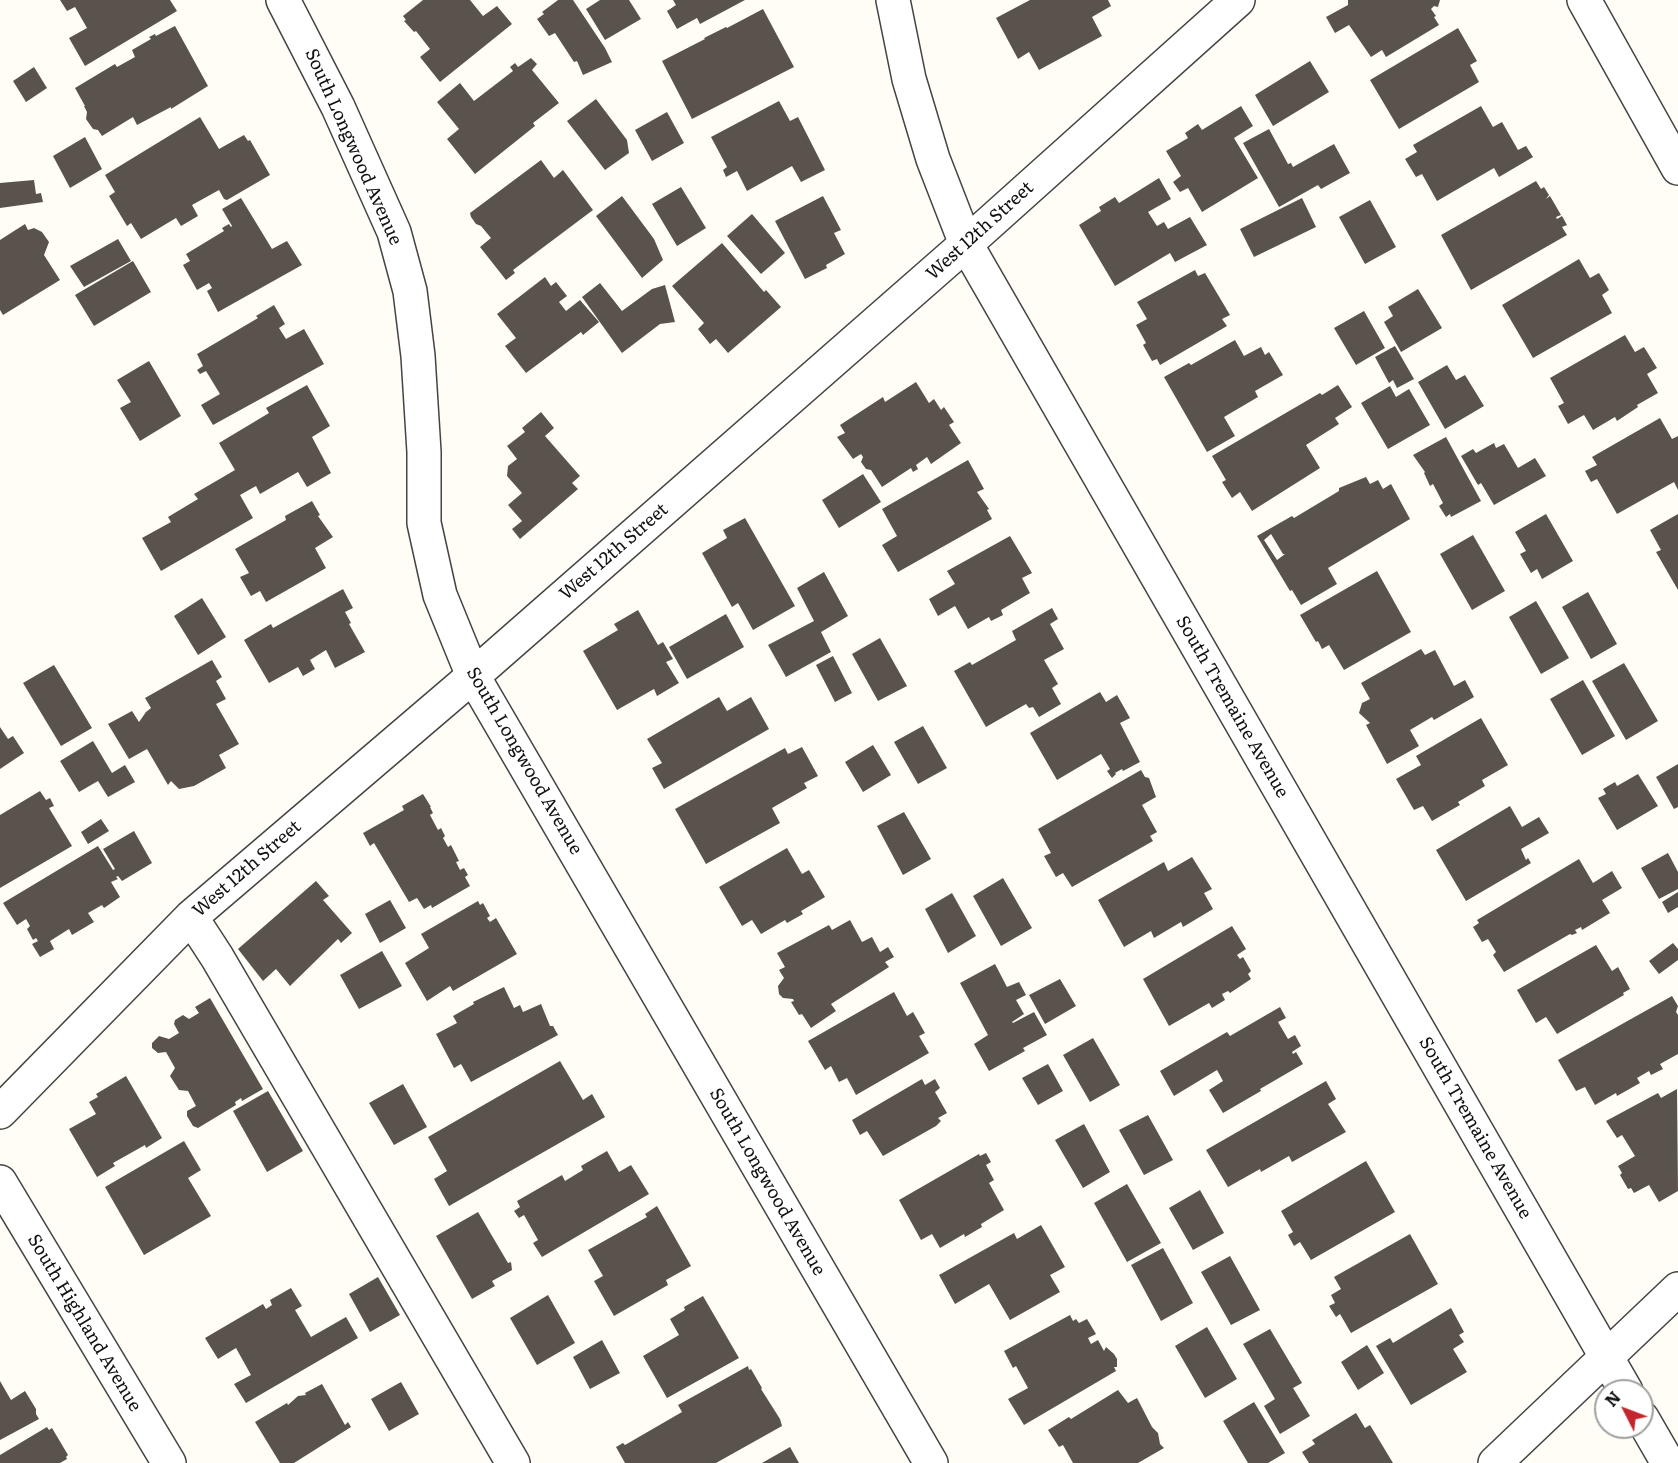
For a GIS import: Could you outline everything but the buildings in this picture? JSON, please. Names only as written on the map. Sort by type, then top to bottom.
[{"type":"street","name":"South Longwood Avenue","points":[[283,0],[339,107],[394,232],[410,291],[418,356],[424,452],[424,523],[440,595],[473,676],[930,1463]]},
{"type":"street","name":"South Tremaine Avenue","points":[[893,0],[909,79],[933,159],[966,244],[1619,1379]]},
{"type":"street","name":"West 12th Street","points":[[0,1112],[191,917],[473,676],[966,244],[1238,0]]},
{"type":"street","points":[[1584,0],[1678,168]]},
{"type":"street","points":[[191,917],[513,1463]]},
{"type":"street","name":"South Highland Avenue","points":[[0,1182],[169,1463]]},
{"type":"street","points":[[1495,1463],[1678,1289]]},
{"type":"street","points":[[1654,1439],[1668,1463]]}]
